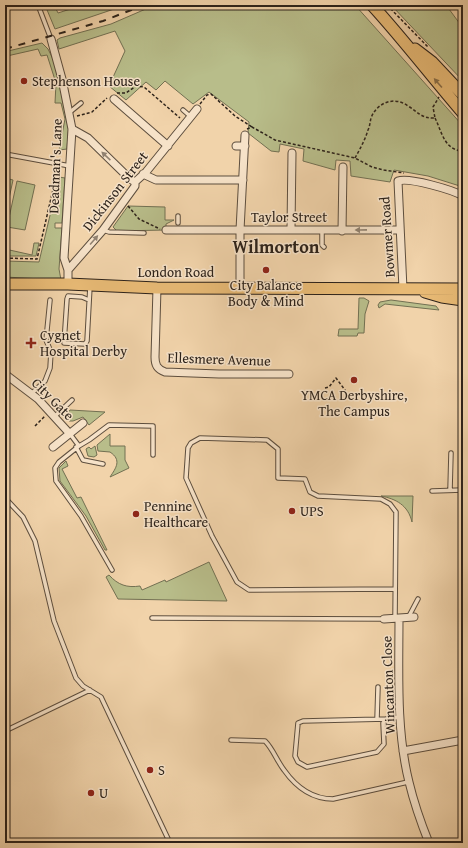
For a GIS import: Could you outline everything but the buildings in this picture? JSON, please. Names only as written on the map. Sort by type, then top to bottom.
[{"type":"main road","points":[[372,5],[407,43],[425,69],[463,113]]},
{"type":"main road","points":[[407,43],[432,62],[463,95]]},
{"type":"main road","name":"London Road","points":[[5,284],[68,284],[157,288],[240,287],[419,290],[463,289]]},
{"type":"main road","name":"London Road","points":[[419,290],[442,297],[463,300]]},
{"type":"street","name":"Deadman's Lane","points":[[51,39],[70,112],[72,129],[71,166],[64,258],[68,270],[68,284]]},
{"type":"street","points":[[114,99],[168,146]]},
{"type":"street","name":"Dickinson Street","points":[[68,270],[103,230],[135,186],[135,182],[168,146],[197,109]]},
{"type":"street","points":[[72,129],[88,138],[130,179],[135,182]]},
{"type":"street","points":[[240,287],[240,230],[246,132]]},
{"type":"street","points":[[236,146],[245,146]]},
{"type":"street","points":[[291,230],[292,153]]},
{"type":"street","points":[[342,231],[343,167]]},
{"type":"street","points":[[143,174],[156,180],[242,180]]},
{"type":"street","name":"Bowmer Road","points":[[403,289],[396,184],[399,180],[412,181],[463,196]]},
{"type":"street","points":[[178,219],[178,230]]},
{"type":"street","name":"Taylor Street","points":[[166,230],[400,230]]},
{"type":"street","name":"Ellesmere Avenue","points":[[157,288],[155,364],[158,369],[164,372],[289,374]]},
{"type":"street","name":"City Gate","points":[[5,374],[31,394],[70,434]]},
{"type":"street","points":[[53,447],[83,423]]},
{"type":"street","name":"Wincanton Close","points":[[384,619],[411,617]]},
{"type":"street","name":"Wincanton Close","points":[[397,618],[403,751],[408,782],[429,843]]},
{"type":"street","name":"Wincanton Close","points":[[403,751],[463,740]]},
{"type":"lane","name":"Deadman's Lane","points":[[38,5],[51,39]]},
{"type":"lane","points":[[70,112],[81,103]]},
{"type":"lane","points":[[183,110],[191,117]]},
{"type":"lane","points":[[5,154],[71,166]]},
{"type":"lane","points":[[103,230],[109,232],[144,233]]},
{"type":"lane","points":[[322,231],[322,245],[324,247]]},
{"type":"lane","points":[[89,300],[82,297],[68,296],[64,343],[85,344],[87,341],[90,285]]},
{"type":"lane","points":[[31,394],[45,380],[50,368],[51,352],[46,340],[50,300]]},
{"type":"lane","points":[[52,414],[72,400]]},
{"type":"lane","points":[[112,570],[55,476],[55,468],[59,462],[77,446],[89,440],[109,425],[153,426],[153,455]]},
{"type":"lane","name":"City Gate","points":[[70,434],[83,460],[103,464]]},
{"type":"lane","points":[[394,589],[249,590],[237,582],[212,536],[186,478],[188,448],[191,443],[200,438],[267,440],[278,449],[278,478],[304,479],[310,492],[318,496],[381,499],[390,504],[396,512],[394,589],[397,618]]},
{"type":"lane","points":[[450,490],[451,453]]},
{"type":"lane","points":[[432,490],[463,490]]},
{"type":"lane","points":[[5,498],[23,517],[35,541],[54,621],[66,655],[79,683],[101,698],[170,843]]},
{"type":"lane","points":[[411,617],[418,599]]},
{"type":"lane","points":[[152,618],[384,619]]},
{"type":"lane","points":[[377,719],[378,686]]},
{"type":"lane","points":[[5,731],[90,690]]},
{"type":"lane","points":[[386,719],[383,723],[384,744],[377,752],[307,767],[298,762],[295,756],[298,723],[303,721],[386,719],[401,717]]},
{"type":"lane","points":[[231,740],[265,741],[284,771],[313,797],[333,799],[408,782]]},
{"type":"path","points":[[387,5],[430,49]]},
{"type":"path","points":[[144,87],[186,124]]},
{"type":"path","points":[[197,109],[207,95],[211,94],[252,127],[275,140],[355,158],[372,167],[405,173]]},
{"type":"path","points":[[440,95],[433,107],[435,118],[445,142],[454,148],[463,151]]},
{"type":"path","points":[[355,158],[368,130],[373,114],[384,103],[390,101],[400,102],[410,106],[419,116],[435,118]]},
{"type":"path","points":[[246,132],[252,127]]},
{"type":"path","points":[[5,258],[37,259],[59,165]]},
{"type":"path","points":[[125,201],[139,219],[166,230]]},
{"type":"path","points":[[325,388],[329,387],[336,378],[345,390],[345,394]]},
{"type":"path","points":[[35,426],[52,414]]},
{"type":"green space","points":[[45,5],[54,5],[58,13],[83,5],[126,5],[55,29]]},
{"type":"green space","points":[[155,5],[355,5],[463,126],[463,187],[428,176],[394,170],[390,182],[351,176],[350,161],[336,160],[335,170],[303,161],[304,149],[280,144],[279,152],[271,151],[248,133],[249,122],[209,92],[193,104],[165,81],[156,90],[146,82],[126,100],[109,86],[125,51],[115,31],[59,49],[57,40],[60,38],[111,24]]},
{"type":"green space","points":[[391,5],[446,5],[463,28],[463,81]]},
{"type":"green space","points":[[42,43],[48,49],[54,61],[69,123],[67,149],[59,150],[65,119],[61,103],[55,103],[56,83],[47,55],[41,56],[38,49],[7,56],[8,51]]},
{"type":"green space","points":[[59,177],[65,178],[62,223],[55,223],[55,228],[62,228],[59,269],[61,280],[5,277],[5,261],[39,262]]},
{"type":"green space","points":[[5,178],[13,180],[5,217]]},
{"type":"green space","points":[[17,181],[35,185],[25,230],[7,227]]},
{"type":"green space","points":[[128,206],[165,207],[165,220],[174,220],[166,224],[166,230],[117,231],[113,227]]},
{"type":"green space","points":[[34,243],[39,243],[36,256],[5,256],[5,249],[32,255]]},
{"type":"green space","points":[[359,298],[364,298],[369,301],[365,314],[364,333],[358,333],[357,336],[338,336],[339,329],[358,329]]},
{"type":"green space","points":[[391,300],[436,306],[439,310],[385,304],[379,308],[378,305],[380,302]]},
{"type":"green space","points":[[70,410],[105,412],[89,425],[83,417],[69,421],[67,414]]},
{"type":"green space","points":[[110,434],[110,446],[125,446],[125,460],[129,468],[110,477],[117,464],[116,458],[110,452],[98,451],[97,445]]},
{"type":"green space","points":[[95,446],[97,455],[94,457],[88,456],[86,449],[89,447],[91,449]]},
{"type":"green space","points":[[66,461],[68,466],[62,469],[77,498],[81,497],[107,550],[105,550],[86,516],[60,481],[59,468]]},
{"type":"green space","points":[[381,496],[413,496],[412,522],[408,511],[401,504],[392,499]]},
{"type":"green space","points":[[209,562],[227,601],[118,599],[106,577],[109,575],[119,583],[127,586],[140,586],[142,590],[165,580],[166,582]]},
{"type":"railway","points":[[5,49],[103,21],[144,5]]},
{"type":"place","name":"Stephenson House","points":[[24,81]]},
{"type":"place","name":"City Balance Body & Mind","points":[[266,270]]},
{"type":"place","name":"Cygnet Hospital Derby","points":[[31,343]]},
{"type":"place","name":"YMCA Derbyshire, The Campus","points":[[354,380]]},
{"type":"place","name":"UPS","points":[[292,511]]},
{"type":"place","name":"Pennine Healthcare","points":[[136,514]]},
{"type":"place","name":"S","points":[[150,770]]},
{"type":"place","name":"U","points":[[91,793]]},
{"type":"district","name":"Wilmorton","points":[[276,247]]}]
